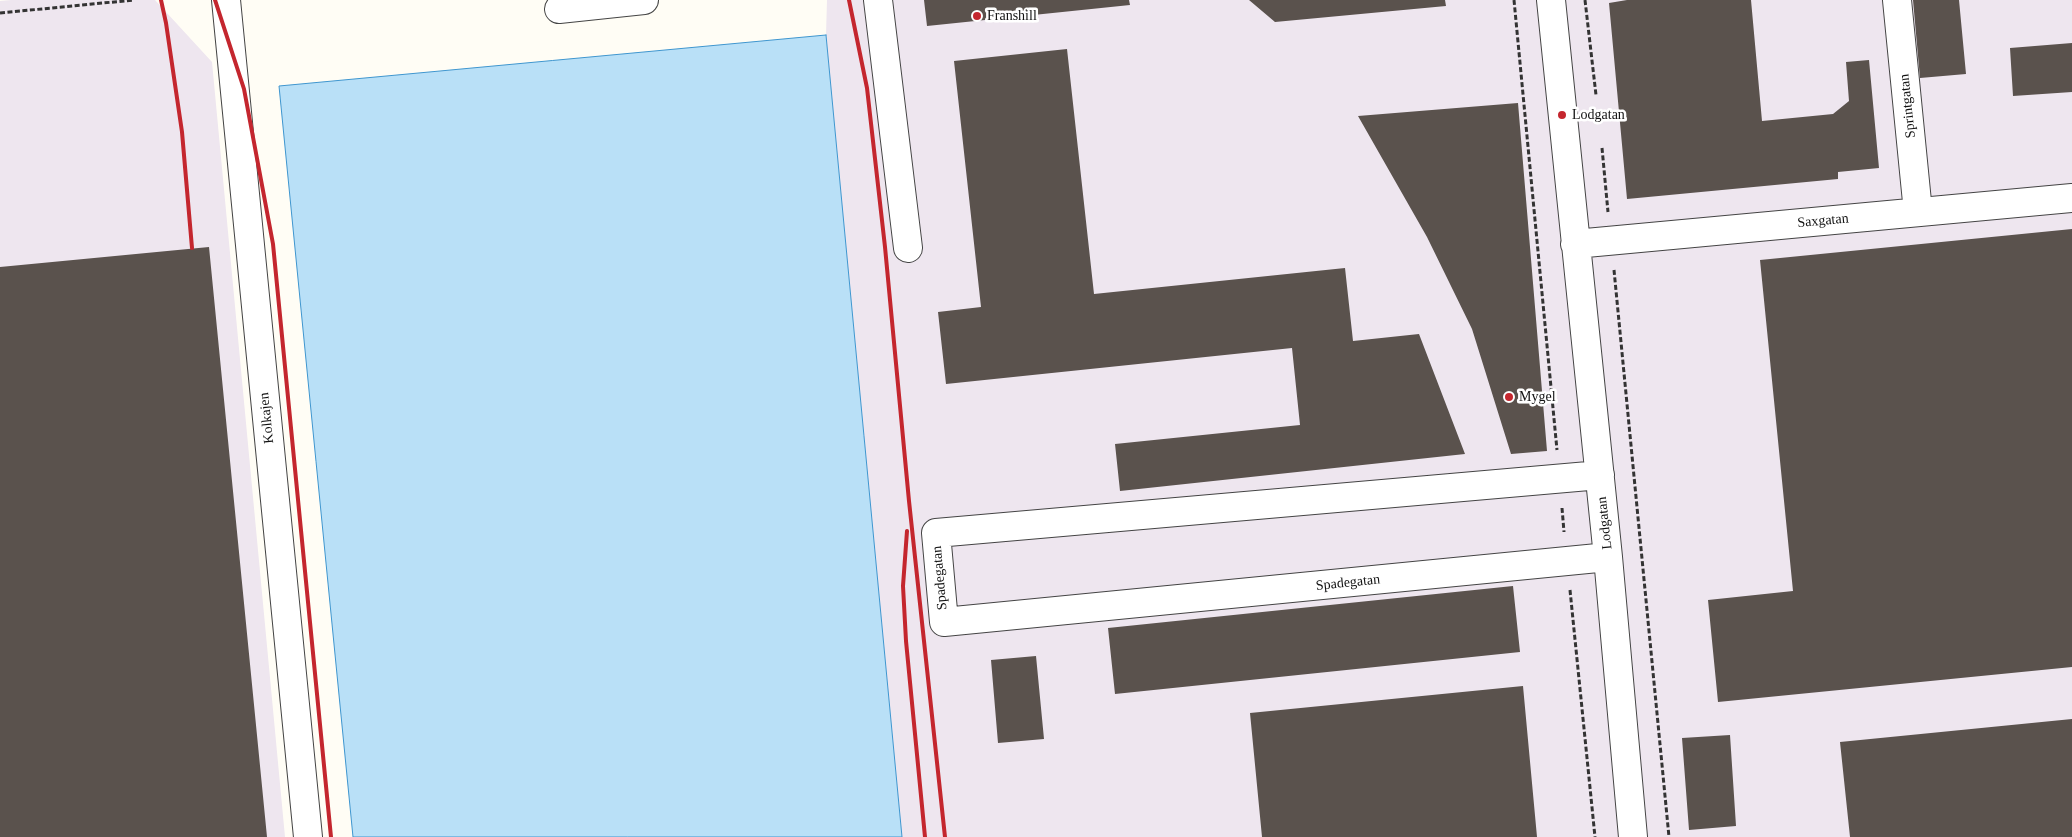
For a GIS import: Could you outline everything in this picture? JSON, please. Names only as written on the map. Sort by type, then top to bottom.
[{"type":"street","name":"Kolkajen","points":[[226,0],[308,837]]},
{"type":"street","points":[[559,9],[644,0]]},
{"type":"street","points":[[878,0],[908,248]]},
{"type":"street","name":"Lodgatan","points":[[1551,0],[1608,557],[1632,837]]},
{"type":"street","name":"Sprintgatan","points":[[1897,0],[1918,212]]},
{"type":"street","name":"Saxgatan","points":[[1575,244],[2072,198]]},
{"type":"street","name":"Spadegatan","points":[[1600,476],[936,533],[944,622],[1608,557]]},
{"type":"path","points":[[0,13],[134,0]]},
{"type":"path","points":[[1514,0],[1595,837]]},
{"type":"path","points":[[1585,0],[1596,95]]},
{"type":"path","points":[[1602,148],[1668,837]]},
{"type":"shaded area","points":[[155,0],[212,62],[285,837],[0,837],[0,1]]},
{"type":"shaded area","points":[[827,0],[2072,0],[2072,837],[902,837],[826,35]]},
{"type":"water","points":[[826,35],[902,837],[353,837],[279,86]]},
{"type":"building","name":"Franshill","points":[[924,0],[1129,0],[1130,5],[927,26]]},
{"type":"building","points":[[1249,0],[1445,0],[1446,6],[1275,22]]},
{"type":"building","points":[[1627,0],[1751,0],[1762,121],[1833,114],[1849,101],[1846,62],[1869,60],[1879,168],[1838,172],[1838,179],[1627,199],[1609,3]]},
{"type":"building","points":[[1913,0],[1959,0],[1966,74],[1920,78]]},
{"type":"building","points":[[2072,43],[2072,92],[2013,96],[2010,48]]},
{"type":"building","points":[[1067,49],[1094,294],[1345,268],[1353,341],[1419,334],[1465,454],[1120,491],[1115,444],[1300,425],[1292,348],[946,384],[938,312],[981,307],[954,61]]},
{"type":"building","points":[[1518,103],[1547,451],[1511,454],[1472,329],[1427,237],[1358,116]]},
{"type":"building","points":[[2072,229],[2072,667],[1718,702],[1708,600],[1793,591],[1760,260]]},
{"type":"building","points":[[209,247],[267,837],[0,837],[0,267]]},
{"type":"building","points":[[1513,586],[1520,652],[1115,694],[1108,628]]},
{"type":"building","points":[[1036,656],[1044,739],[998,743],[991,660]]},
{"type":"building","points":[[1523,686],[1537,837],[1262,837],[1250,713]]},
{"type":"building","points":[[2072,719],[2072,837],[1850,837],[1840,742]]},
{"type":"building","points":[[1730,735],[1736,826],[1689,830],[1682,738]]},
{"type":"railway","points":[[161,0],[182,132],[192,248]]},
{"type":"railway","points":[[215,0],[244,89],[273,244],[331,837]]},
{"type":"railway","points":[[849,0],[867,88],[945,837]]},
{"type":"railway","points":[[907,531],[903,586],[906,641],[925,837]]},
{"type":"place","name":"Franshill","points":[[977,16]]},
{"type":"place","name":"Lodgatan","points":[[1562,115]]},
{"type":"place","name":"Mygel","points":[[1509,397]]}]
